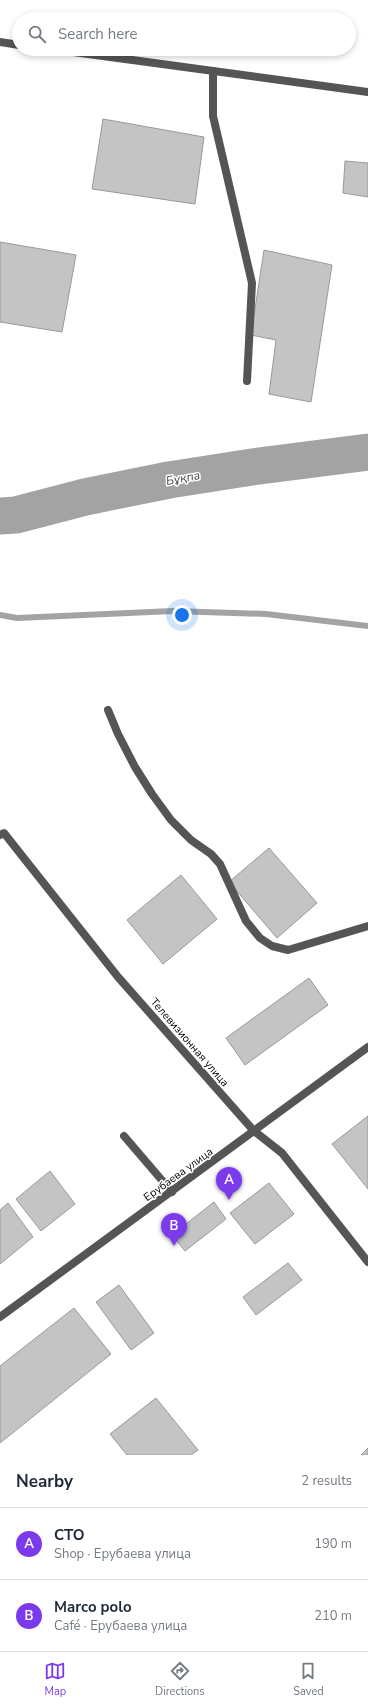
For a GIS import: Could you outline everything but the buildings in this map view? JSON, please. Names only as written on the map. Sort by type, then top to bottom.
[{"type":"street","points":[[0,42],[12,44]]},
{"type":"street","points":[[103,56],[368,92]]},
{"type":"street","points":[[213,71],[213,116],[252,283],[247,382]]},
{"type":"street","points":[[108,710],[121,741],[152,794],[170,820],[191,840],[211,854],[220,864],[246,921],[260,938],[272,946],[288,950],[368,926]]},
{"type":"street","name":"Телевизионная улица","points":[[0,835],[4,833],[118,977],[254,1131],[282,1153],[368,1262]]},
{"type":"street","name":"Ерубаева улица","points":[[0,1317],[368,1047]]},
{"type":"street","points":[[124,1136],[172,1192]]},
{"type":"waterway","name":"Бұқпа","points":[[0,516],[16,515],[85,497],[169,480],[252,467],[368,452]]},
{"type":"waterway","points":[[0,615],[17,618],[173,611],[266,614],[368,626]]},
{"type":"place","name":"СТО","points":[[229,1200]]},
{"type":"place","name":"Marco polo","points":[[174,1246]]}]
